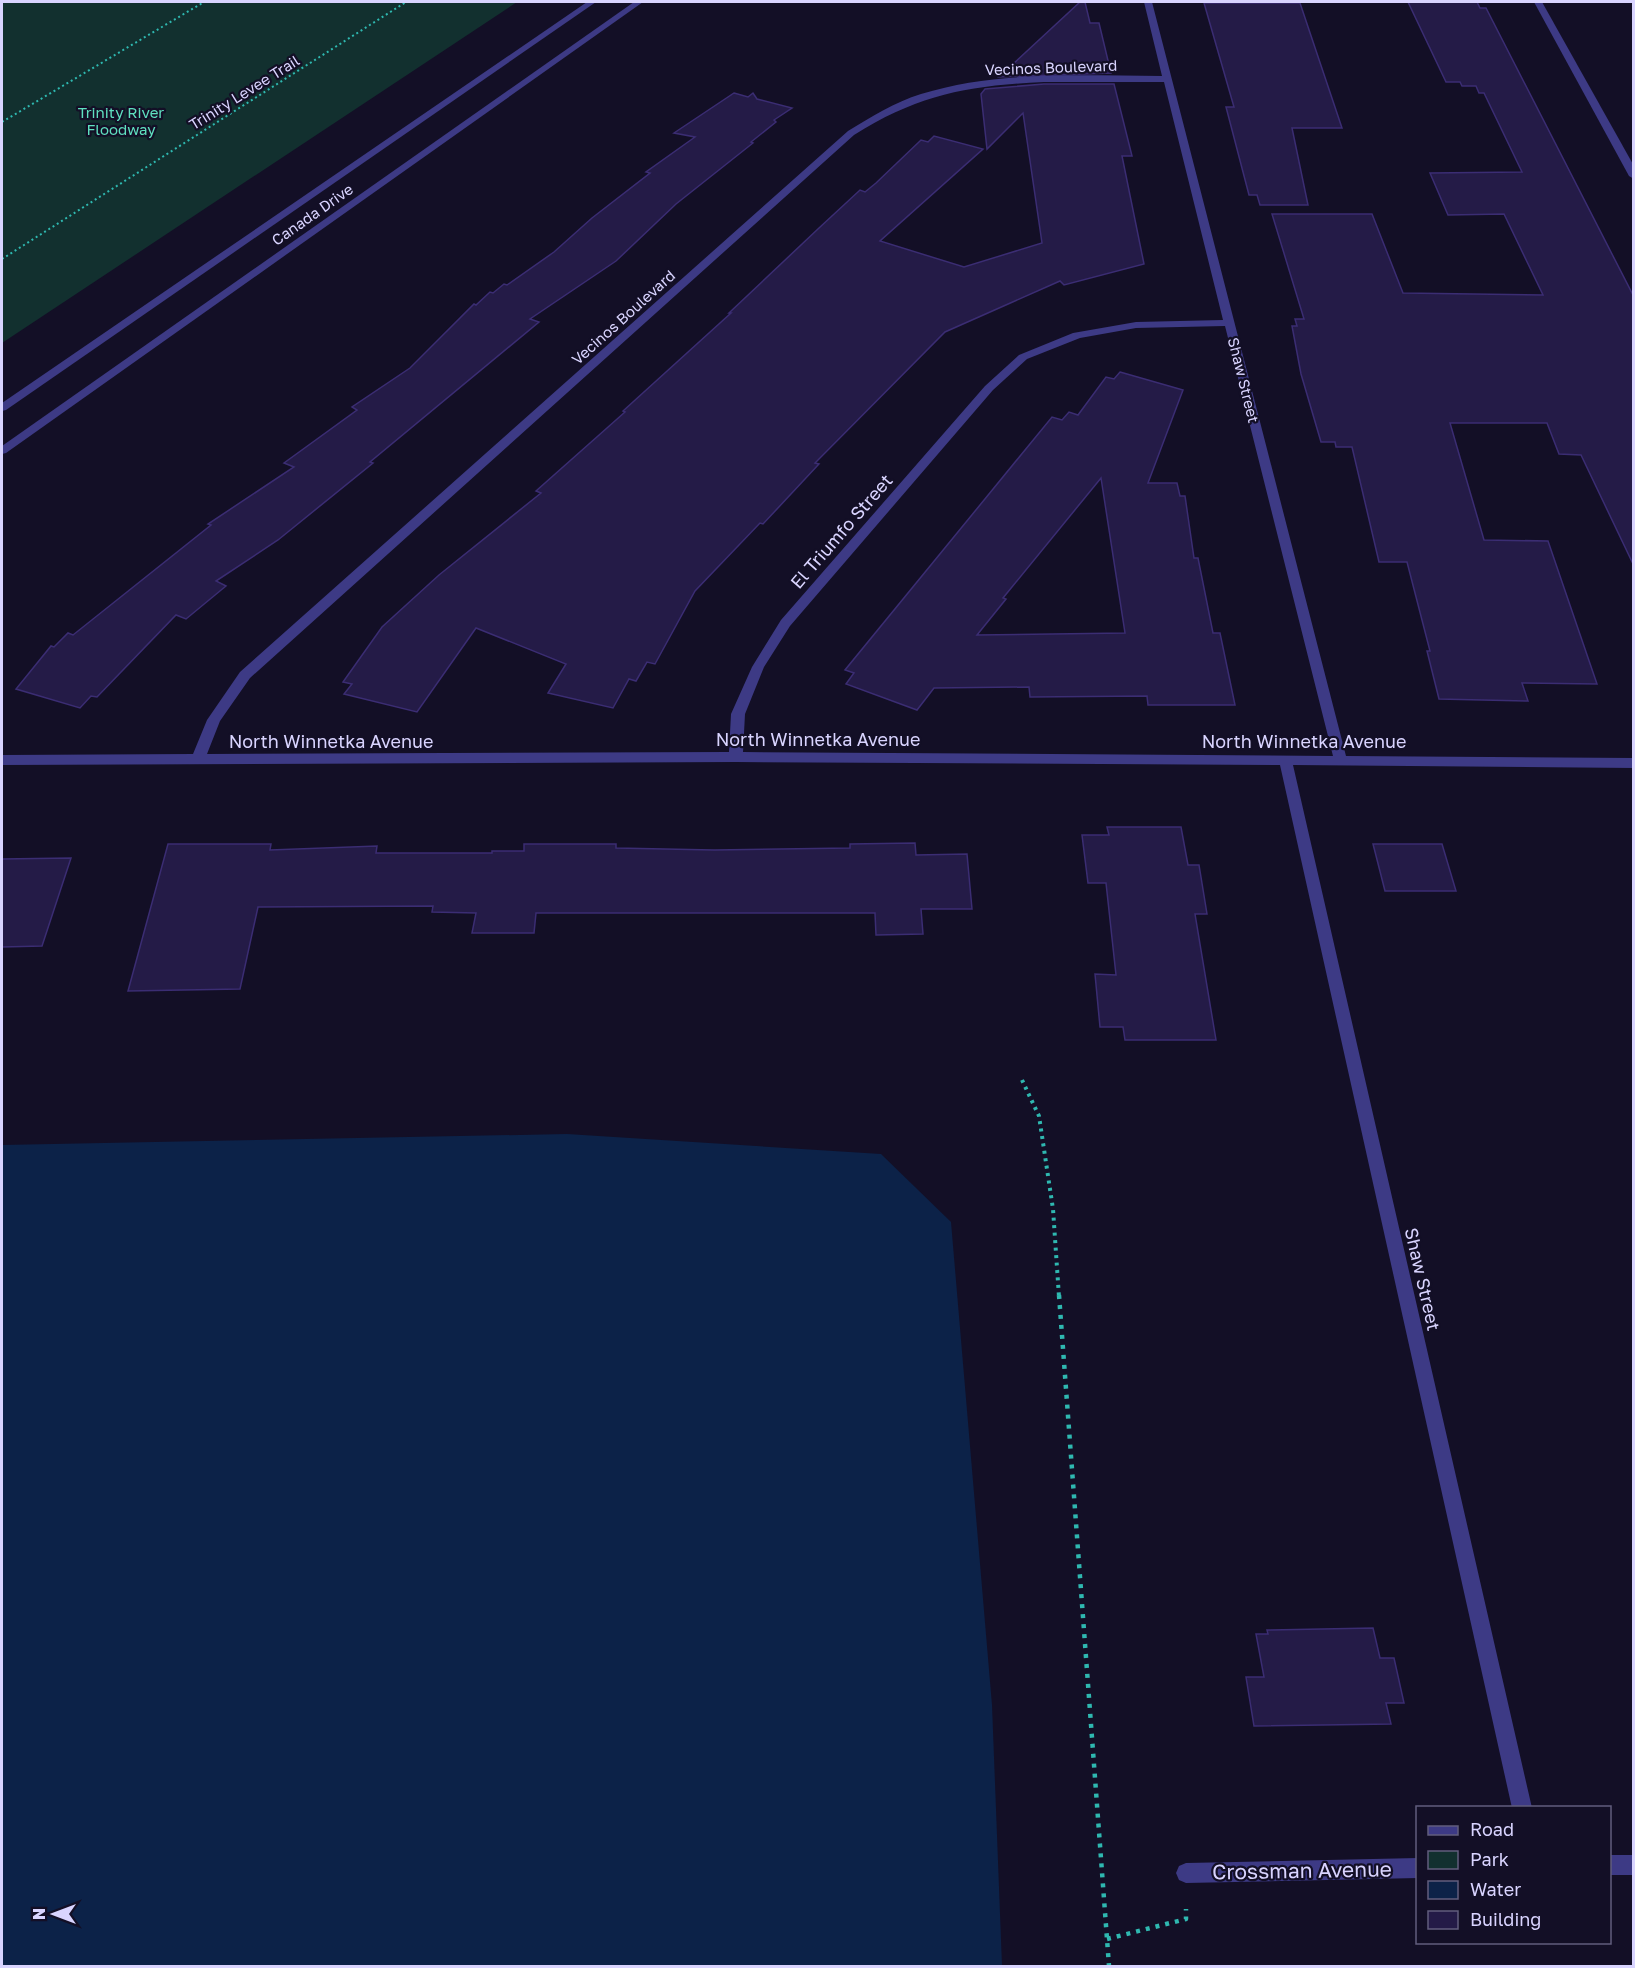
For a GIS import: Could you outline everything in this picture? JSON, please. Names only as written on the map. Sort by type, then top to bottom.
[{"type":"street","name":"Canada Drive","points":[[2,408],[592,2]]},
{"type":"street","name":"Canada Drive","points":[[2,451],[639,2]]},
{"type":"street","name":"Shaw Street","points":[[1148,2],[1340,759]]},
{"type":"street","points":[[1538,2],[1634,176]]},
{"type":"street","name":"Vecinos Boulevard","points":[[198,760],[214,720],[245,675],[851,133],[883,112],[971,85],[1020,81],[1166,79]]},
{"type":"street","name":"El Triumfo Street","points":[[736,757],[738,714],[758,667],[785,623],[989,388],[1023,357],[1077,335],[1136,325],[1229,323]]},
{"type":"street","name":"North Winnetka Avenue","points":[[2,760],[736,757],[1340,759],[1634,763]]},
{"type":"street","name":"Shaw Street","points":[[1285,759],[1522,1806]]},
{"type":"street","points":[[1611,1865],[1634,1865]]},
{"type":"street","name":"Crossman Avenue","points":[[1186,1873],[1416,1868]]},
{"type":"path","points":[[2,122],[204,2]]},
{"type":"path","name":"Trinity Levee Trail","points":[[2,259],[406,2]]},
{"type":"path","points":[[1022,1080],[1039,1116],[1053,1209],[1109,1966]]},
{"type":"path","points":[[1107,1939],[1186,1919],[1186,1873]]},
{"type":"green space","name":"Trinity River Floodway","points":[[2,2],[517,2],[2,343]]},
{"type":"water","points":[[567,1134],[881,1154],[951,1222],[992,1705],[1002,1966],[2,1966],[2,1145]]},
{"type":"building","points":[[1080,2],[1085,2],[1090,23],[1099,23],[1111,73],[999,77]]},
{"type":"building","points":[[1408,2],[1477,2],[1480,8],[1486,8],[1634,297],[1634,566],[1581,455],[1559,454],[1547,423],[1450,423],[1484,540],[1548,541],[1597,684],[1522,683],[1528,701],[1439,699],[1427,651],[1430,651],[1407,562],[1379,562],[1352,447],[1336,447],[1335,442],[1321,442],[1301,374],[1292,326],[1297,326],[1295,319],[1304,319],[1272,214],[1372,214],[1403,293],[1543,295],[1504,214],[1448,215],[1430,173],[1522,172],[1484,93],[1479,93],[1476,86],[1462,86],[1460,82],[1446,82]]},
{"type":"building","points":[[1204,3],[1300,3],[1342,128],[1292,128],[1308,205],[1260,205],[1257,195],[1249,195],[1226,107],[1234,107]]},
{"type":"building","points":[[1044,84],[1114,84],[1132,156],[1122,156],[1144,264],[1064,285],[1060,281],[945,332],[815,463],[819,464],[763,524],[760,523],[695,591],[655,664],[647,662],[636,681],[629,679],[613,708],[548,693],[566,664],[476,628],[417,712],[344,694],[352,684],[343,682],[382,627],[439,575],[541,493],[536,491],[625,412],[623,411],[731,313],[729,313],[860,190],[865,192],[876,183],[921,140],[928,142],[934,136],[983,149],[880,241],[964,267],[1042,243],[1023,113],[987,149],[981,94],[985,89]]},
{"type":"building","points":[[734,93],[748,97],[753,93],[757,99],[792,108],[774,120],[776,122],[751,142],[753,143],[676,204],[616,261],[530,319],[539,322],[370,462],[373,463],[278,540],[216,581],[226,586],[186,619],[176,615],[97,697],[91,696],[80,708],[16,689],[51,646],[54,647],[68,633],[73,635],[211,525],[208,524],[294,467],[284,463],[357,410],[352,407],[410,368],[474,304],[476,305],[490,292],[493,293],[504,284],[507,285],[554,252],[592,218],[650,173],[646,172],[695,137],[674,133]]},
{"type":"building","points":[[1120,372],[1183,390],[1148,483],[1177,483],[1180,496],[1185,496],[1194,558],[1198,558],[1213,633],[1220,633],[1235,705],[1148,705],[1147,696],[1030,697],[1029,687],[934,688],[917,710],[846,684],[854,673],[845,670],[1052,417],[1062,420],[1069,412],[1078,415],[1106,377],[1114,379]],"holes":[[[1101,478],[1125,633],[977,635],[1006,599],[1003,598]]]},
{"type":"building","points":[[1107,827],[1181,827],[1188,865],[1199,865],[1207,914],[1195,914],[1216,1040],[1125,1040],[1123,1027],[1100,1027],[1095,974],[1116,975],[1106,883],[1088,883],[1082,835],[1109,835]]},
{"type":"building","points":[[915,843],[916,855],[967,854],[972,909],[921,909],[923,934],[876,935],[875,913],[536,913],[534,933],[472,933],[476,913],[432,912],[433,906],[258,907],[240,989],[128,991],[168,844],[271,844],[270,850],[377,846],[376,853],[492,853],[492,851],[524,851],[524,844],[616,844],[616,848],[714,850],[850,848],[850,844]]},
{"type":"building","points":[[1373,844],[1442,844],[1456,891],[1385,891]]},
{"type":"building","points":[[71,858],[42,946],[2,947],[2,859]]},
{"type":"building","points":[[1373,1628],[1380,1658],[1394,1658],[1404,1703],[1386,1703],[1391,1724],[1254,1726],[1246,1677],[1264,1677],[1256,1634],[1268,1634],[1267,1630]]}]
